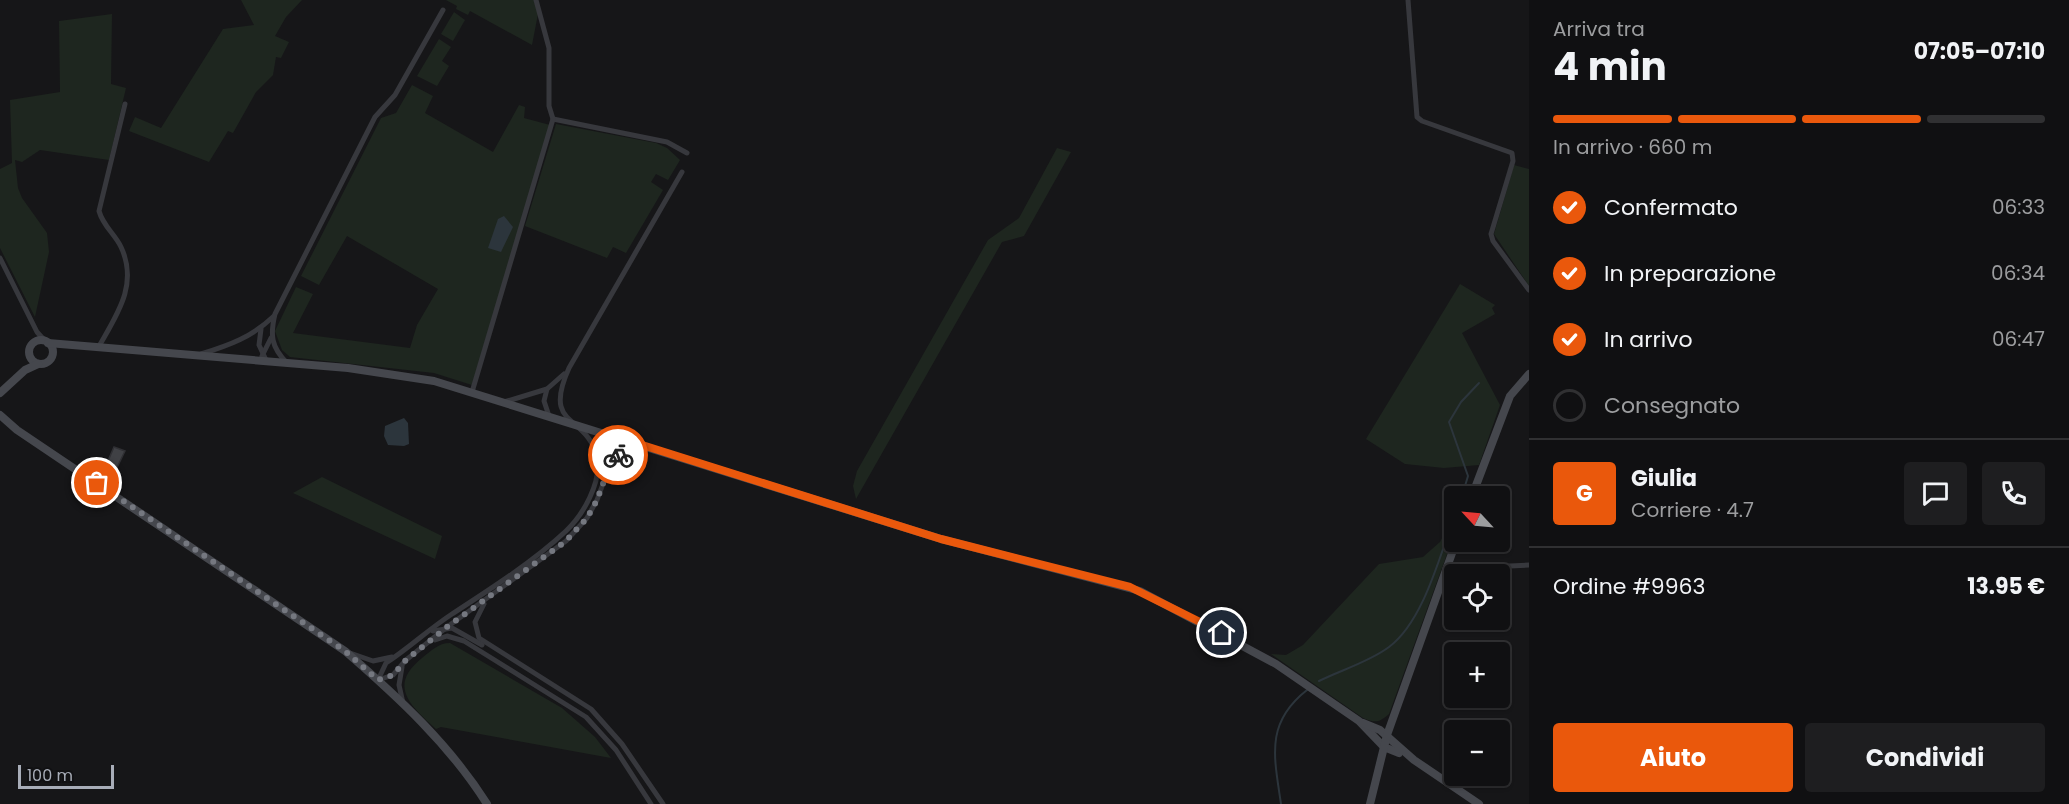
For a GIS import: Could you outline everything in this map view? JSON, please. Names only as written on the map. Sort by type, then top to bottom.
[{"type":"street","points":[[472,392],[553,119],[549,106],[549,48],[536,0]]},
{"type":"street","points":[[1408,0],[1417,117],[1422,121],[1509,149],[1512,153],[1513,161],[1491,234],[1493,241],[1529,290]]},
{"type":"street","points":[[263,358],[271,338],[275,314],[375,117],[395,95],[443,10]]},
{"type":"street","points":[[98,348],[124,301],[128,283],[121,248],[99,211],[125,104]]},
{"type":"street","points":[[553,119],[667,142],[687,153]]},
{"type":"street","points":[[547,414],[556,403],[569,368],[682,172]]},
{"type":"street","points":[[0,258],[37,332],[52,350],[52,357]]},
{"type":"street","points":[[198,355],[234,344],[261,328],[275,314]]},
{"type":"street","points":[[261,328],[259,345],[263,358]]},
{"type":"street","points":[[271,338],[277,351],[287,363]]},
{"type":"street","points":[[0,387],[21,368],[32,344],[38,341],[98,348],[263,358],[287,363],[407,375],[472,392],[941,539],[1140,591],[1257,652],[1359,721],[1381,744],[1414,760],[1479,804]]},
{"type":"street","points":[[0,393],[26,370],[78,346]]},
{"type":"street","points":[[29,354],[38,364]]},
{"type":"street","points":[[504,402],[547,389],[569,368]]},
{"type":"street","points":[[1476,486],[1510,396],[1529,374]]},
{"type":"street","points":[[547,389],[544,401],[547,414]]},
{"type":"street","points":[[559,393],[560,406],[592,443],[598,458]]},
{"type":"street","points":[[0,415],[17,430],[345,651],[403,704],[450,752],[488,804]]},
{"type":"street","points":[[0,424],[17,430]]},
{"type":"street","points":[[378,680],[383,667],[566,531],[589,497],[598,473],[598,458],[604,441],[612,436]]},
{"type":"street","points":[[378,680],[393,675],[406,660],[447,627],[486,601],[578,530],[597,500],[611,462],[614,450],[612,436]]},
{"type":"street","points":[[611,462],[620,453],[639,444]]},
{"type":"street","points":[[1510,566],[1529,565]]},
{"type":"street","points":[[1370,804],[1381,760],[1381,744],[1387,735],[1444,576]]},
{"type":"street","points":[[486,601],[474,628],[479,638],[497,652]]},
{"type":"street","points":[[462,609],[448,621],[447,627],[450,633],[586,717],[616,750],[651,804]]},
{"type":"street","points":[[426,635],[447,627],[497,652],[591,709],[622,744],[663,804]]},
{"type":"street","points":[[428,644],[447,636],[464,641]]},
{"type":"street","points":[[345,651],[373,661],[397,656]]},
{"type":"street","points":[[402,667],[399,685],[403,704]]},
{"type":"street","points":[[1373,726],[1385,723],[1394,714]]},
{"type":"street","points":[[1359,721],[1387,735],[1414,760]]},
{"type":"street","points":[[1391,723],[1396,743]]},
{"type":"street","points":[[1381,760],[1399,753]]},
{"type":"shaded area","points":[[241,0],[302,0],[286,17],[275,36],[289,42],[281,58],[276,57],[273,75],[256,92],[233,133],[228,131],[209,162],[129,131],[135,117],[161,128],[223,29],[254,25]]},
{"type":"shaded area","points":[[446,0],[534,0],[538,14],[532,45],[470,11],[468,15],[456,9],[457,6]]},
{"type":"shaded area","points":[[454,12],[465,20],[453,41],[441,34]]},
{"type":"shaded area","points":[[112,14],[111,84],[126,88],[109,160],[40,150],[22,162],[15,160],[18,188],[22,198],[47,233],[49,252],[35,317],[0,248],[0,169],[12,163],[10,100],[60,92],[59,21]]},
{"type":"shaded area","points":[[439,39],[451,47],[442,61],[449,66],[437,86],[417,76]]},
{"type":"shaded area","points":[[412,85],[433,96],[425,113],[493,152],[519,105],[525,107],[524,118],[550,125],[472,385],[434,373],[290,357],[282,350],[275,331],[296,287],[313,294],[293,333],[410,348],[417,325],[438,289],[347,236],[319,285],[301,276],[381,118],[396,113]]},
{"type":"shaded area","points":[[556,124],[656,143],[667,148],[680,160],[668,180],[656,174],[651,182],[663,190],[626,253],[613,247],[607,258],[525,226]]},
{"type":"shaded area","points":[[1057,148],[1071,152],[1024,236],[1002,242],[856,499],[853,486],[857,471],[988,240],[1019,218]]},
{"type":"shaded area","points":[[1514,165],[1529,169],[1529,286],[1494,234]]},
{"type":"shaded area","points":[[504,216],[513,227],[501,252],[488,248],[498,219]]},
{"type":"shaded area","points":[[1460,284],[1495,305],[1492,308],[1495,314],[1462,333],[1500,405],[1479,465],[1444,468],[1405,464],[1366,439]]},
{"type":"shaded area","points":[[404,418],[408,423],[409,444],[388,445],[384,436],[385,426]]},
{"type":"shaded area","points":[[322,477],[442,536],[435,559],[293,493]]},
{"type":"shaded area","points":[[1444,535],[1444,552],[1448,552],[1389,714],[1380,721],[1363,718],[1271,654],[1286,655],[1303,645],[1379,564],[1423,557],[1440,542]]},
{"type":"shaded area","points":[[450,643],[562,708],[595,737],[611,758],[441,727],[436,729],[411,704],[404,687],[412,668],[422,658],[442,644]]},
{"type":"building","points":[[114,447],[125,451],[110,482],[101,477]]},
{"type":"waterway","points":[[1465,486],[1468,476],[1449,422],[1461,402],[1479,383]]},
{"type":"waterway","points":[[1319,681],[1373,657],[1389,647],[1401,635],[1412,621],[1430,586],[1444,547]]},
{"type":"waterway","points":[[1281,804],[1275,756],[1278,728],[1284,715],[1307,690]]},
{"type":"way so far","points":[[97,483],[345,651],[378,680],[393,675],[406,660],[447,627],[486,601],[578,530],[597,500],[611,462],[618,455]]},
{"type":"route","points":[[618,455],[639,444],[941,539],[1115,583],[1158,599],[1222,633]]}]
